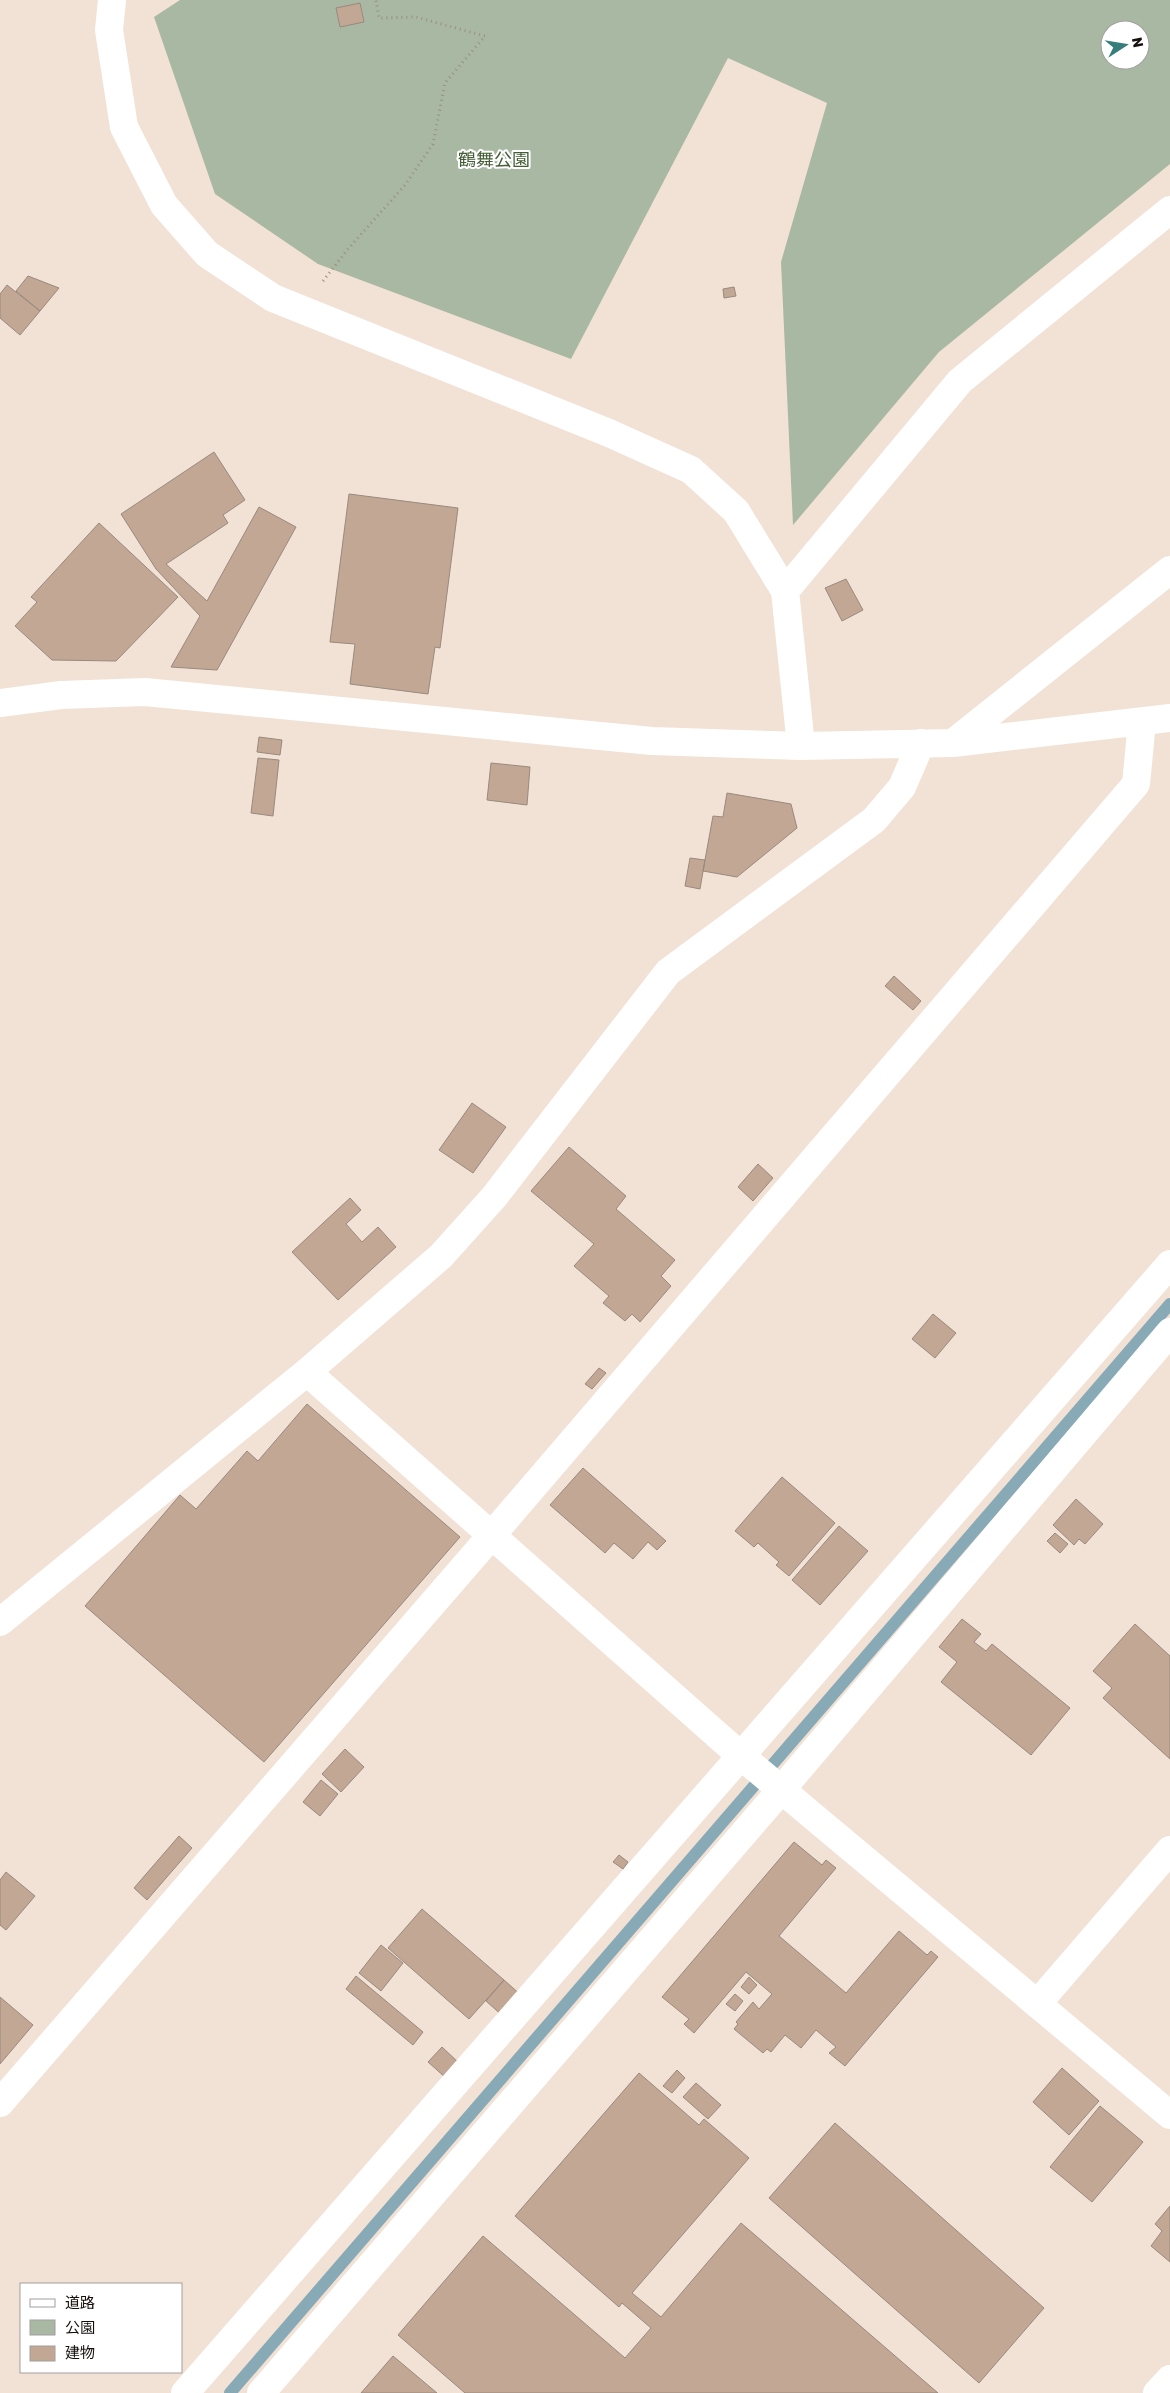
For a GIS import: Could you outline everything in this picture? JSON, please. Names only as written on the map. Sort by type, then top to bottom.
[{"type":"street","points":[[112,0],[108,30],[124,127],[164,205],[207,254],[273,298],[609,434],[691,470],[736,511],[785,591],[801,746]]},
{"type":"street","points":[[785,591],[960,381],[1170,210]]},
{"type":"street","points":[[952,743],[1170,570]]},
{"type":"street","points":[[0,703],[61,695],[145,692],[652,741],[801,746],[952,743],[1170,718]]},
{"type":"street","points":[[0,2103],[1136,784],[1142,722]]},
{"type":"street","points":[[0,1622],[307,1372],[441,1256],[494,1198],[668,972],[874,820],[902,787],[921,743]]},
{"type":"street","points":[[185,2393],[1170,1264]]},
{"type":"street","points":[[261,2393],[781,1790],[1170,1332]]},
{"type":"street","points":[[307,1372],[740,1756],[1170,2115]]},
{"type":"street","points":[[1037,2004],[1170,1850]]},
{"type":"street","points":[[1157,2393],[1170,2378]]},
{"type":"path","points":[[301,309],[348,249],[405,185],[433,144],[445,83],[485,36],[416,17],[379,18],[376,0]]},
{"type":"green space","name":"鶴舞公園","points":[[180,0],[1170,0],[1170,164],[939,352],[793,525],[781,262],[827,103],[728,58],[571,359],[318,264],[215,194],[154,17]]},
{"type":"building","points":[[360,3],[364,22],[340,27],[336,8]]},
{"type":"building","points":[[28,276],[59,288],[40,311],[16,291]]},
{"type":"building","points":[[7,285],[40,311],[20,335],[0,318],[0,294]]},
{"type":"building","points":[[734,287],[736,296],[724,298],[723,289]]},
{"type":"building","points":[[214,452],[245,500],[223,515],[228,523],[166,564],[207,601],[259,507],[296,527],[217,670],[171,667],[200,616],[156,569],[121,514]]},
{"type":"building","points":[[349,494],[458,508],[440,648],[435,647],[428,694],[350,684],[355,644],[330,642]]},
{"type":"building","points":[[99,523],[178,597],[116,661],[52,660],[15,626],[37,602],[31,597]]},
{"type":"building","points":[[846,579],[863,610],[842,621],[825,588]]},
{"type":"building","points":[[259,737],[282,740],[280,755],[257,752]]},
{"type":"building","points":[[258,758],[279,760],[273,816],[251,813]]},
{"type":"building","points":[[491,763],[530,767],[527,805],[487,800]]},
{"type":"building","points":[[727,793],[791,804],[797,828],[737,877],[703,871],[713,816],[723,817]]},
{"type":"building","points":[[690,858],[705,860],[700,889],[685,886]]},
{"type":"building","points":[[894,976],[921,1001],[913,1010],[885,986]]},
{"type":"building","points":[[472,1103],[506,1127],[473,1173],[439,1150]]},
{"type":"building","points":[[569,1147],[626,1196],[616,1209],[675,1260],[661,1276],[671,1286],[640,1322],[632,1314],[625,1321],[603,1303],[609,1296],[574,1266],[594,1244],[531,1191]]},
{"type":"building","points":[[758,1164],[773,1178],[753,1201],[738,1187]]},
{"type":"building","points":[[350,1198],[361,1210],[346,1224],[362,1242],[378,1227],[396,1247],[338,1300],[292,1252]]},
{"type":"building","points":[[933,1314],[956,1333],[935,1358],[912,1339]]},
{"type":"building","points":[[599,1368],[606,1373],[592,1389],[585,1384]]},
{"type":"building","points":[[307,1404],[460,1537],[264,1762],[85,1606],[180,1495],[196,1509],[247,1451],[258,1461]]},
{"type":"building","points":[[583,1468],[666,1541],[657,1550],[648,1542],[633,1559],[614,1543],[605,1553],[550,1505]]},
{"type":"building","points":[[782,1477],[835,1523],[789,1576],[776,1565],[779,1562],[758,1543],[754,1547],[735,1531]]},
{"type":"building","points":[[1076,1499],[1103,1524],[1085,1544],[1079,1539],[1074,1545],[1053,1525]]},
{"type":"building","points":[[839,1526],[868,1551],[820,1605],[792,1580]]},
{"type":"building","points":[[1055,1533],[1068,1544],[1060,1553],[1047,1541]]},
{"type":"building","points":[[962,1619],[981,1634],[974,1642],[986,1651],[992,1644],[1070,1708],[1031,1755],[941,1682],[957,1662],[939,1647]]},
{"type":"building","points":[[1135,1624],[1170,1656],[1170,1759],[1103,1698],[1112,1688],[1093,1671]]},
{"type":"building","points":[[345,1749],[364,1767],[341,1792],[322,1774]]},
{"type":"building","points":[[321,1780],[338,1794],[320,1816],[303,1802]]},
{"type":"building","points":[[179,1836],[192,1848],[147,1900],[134,1888]]},
{"type":"building","points":[[794,1842],[822,1865],[826,1860],[836,1868],[779,1936],[846,1993],[899,1931],[927,1955],[931,1951],[938,1957],[845,2066],[829,2053],[836,2047],[816,2030],[801,2048],[785,2035],[771,2052],[767,2049],[763,2053],[734,2029],[738,2024],[736,2022],[753,2002],[759,2009],[772,1994],[746,1972],[694,2033],[684,2024],[689,2019],[662,1997]]},
{"type":"building","points":[[619,1855],[628,1862],[623,1869],[613,1862]]},
{"type":"building","points":[[6,1872],[35,1896],[6,1930],[0,1925],[0,1880]]},
{"type":"building","points":[[422,1909],[504,1980],[469,2019],[388,1948]]},
{"type":"building","points":[[381,1945],[403,1963],[381,1991],[359,1973]]},
{"type":"building","points":[[356,1976],[423,2032],[413,2045],[346,1989]]},
{"type":"building","points":[[749,1977],[757,1985],[749,1994],[741,1987]]},
{"type":"building","points":[[504,1980],[522,1996],[504,2017],[486,2001]]},
{"type":"building","points":[[735,1994],[743,2001],[735,2011],[726,2004]]},
{"type":"building","points":[[0,1997],[33,2025],[0,2064]]},
{"type":"building","points":[[442,2047],[459,2063],[446,2078],[428,2062]]},
{"type":"building","points":[[1062,2068],[1099,2101],[1069,2135],[1033,2102]]},
{"type":"building","points":[[677,2070],[685,2078],[672,2093],[663,2086]]},
{"type":"building","points":[[639,2073],[699,2125],[704,2119],[749,2158],[632,2293],[661,2317],[741,2223],[938,2393],[465,2393],[398,2335],[483,2236],[625,2358],[651,2328],[622,2303],[619,2307],[515,2216]]},
{"type":"building","points":[[696,2083],[721,2105],[708,2119],[683,2097]]},
{"type":"building","points":[[1100,2106],[1143,2142],[1092,2202],[1050,2167]]},
{"type":"building","points":[[835,2123],[1044,2308],[979,2383],[769,2198]]},
{"type":"building","points":[[1170,2206],[1170,2262],[1151,2246],[1162,2231],[1155,2224]]},
{"type":"building","points":[[393,2356],[437,2393],[361,2393]]},
{"type":"waterway","points":[[230,2393],[1170,1304]]}]
